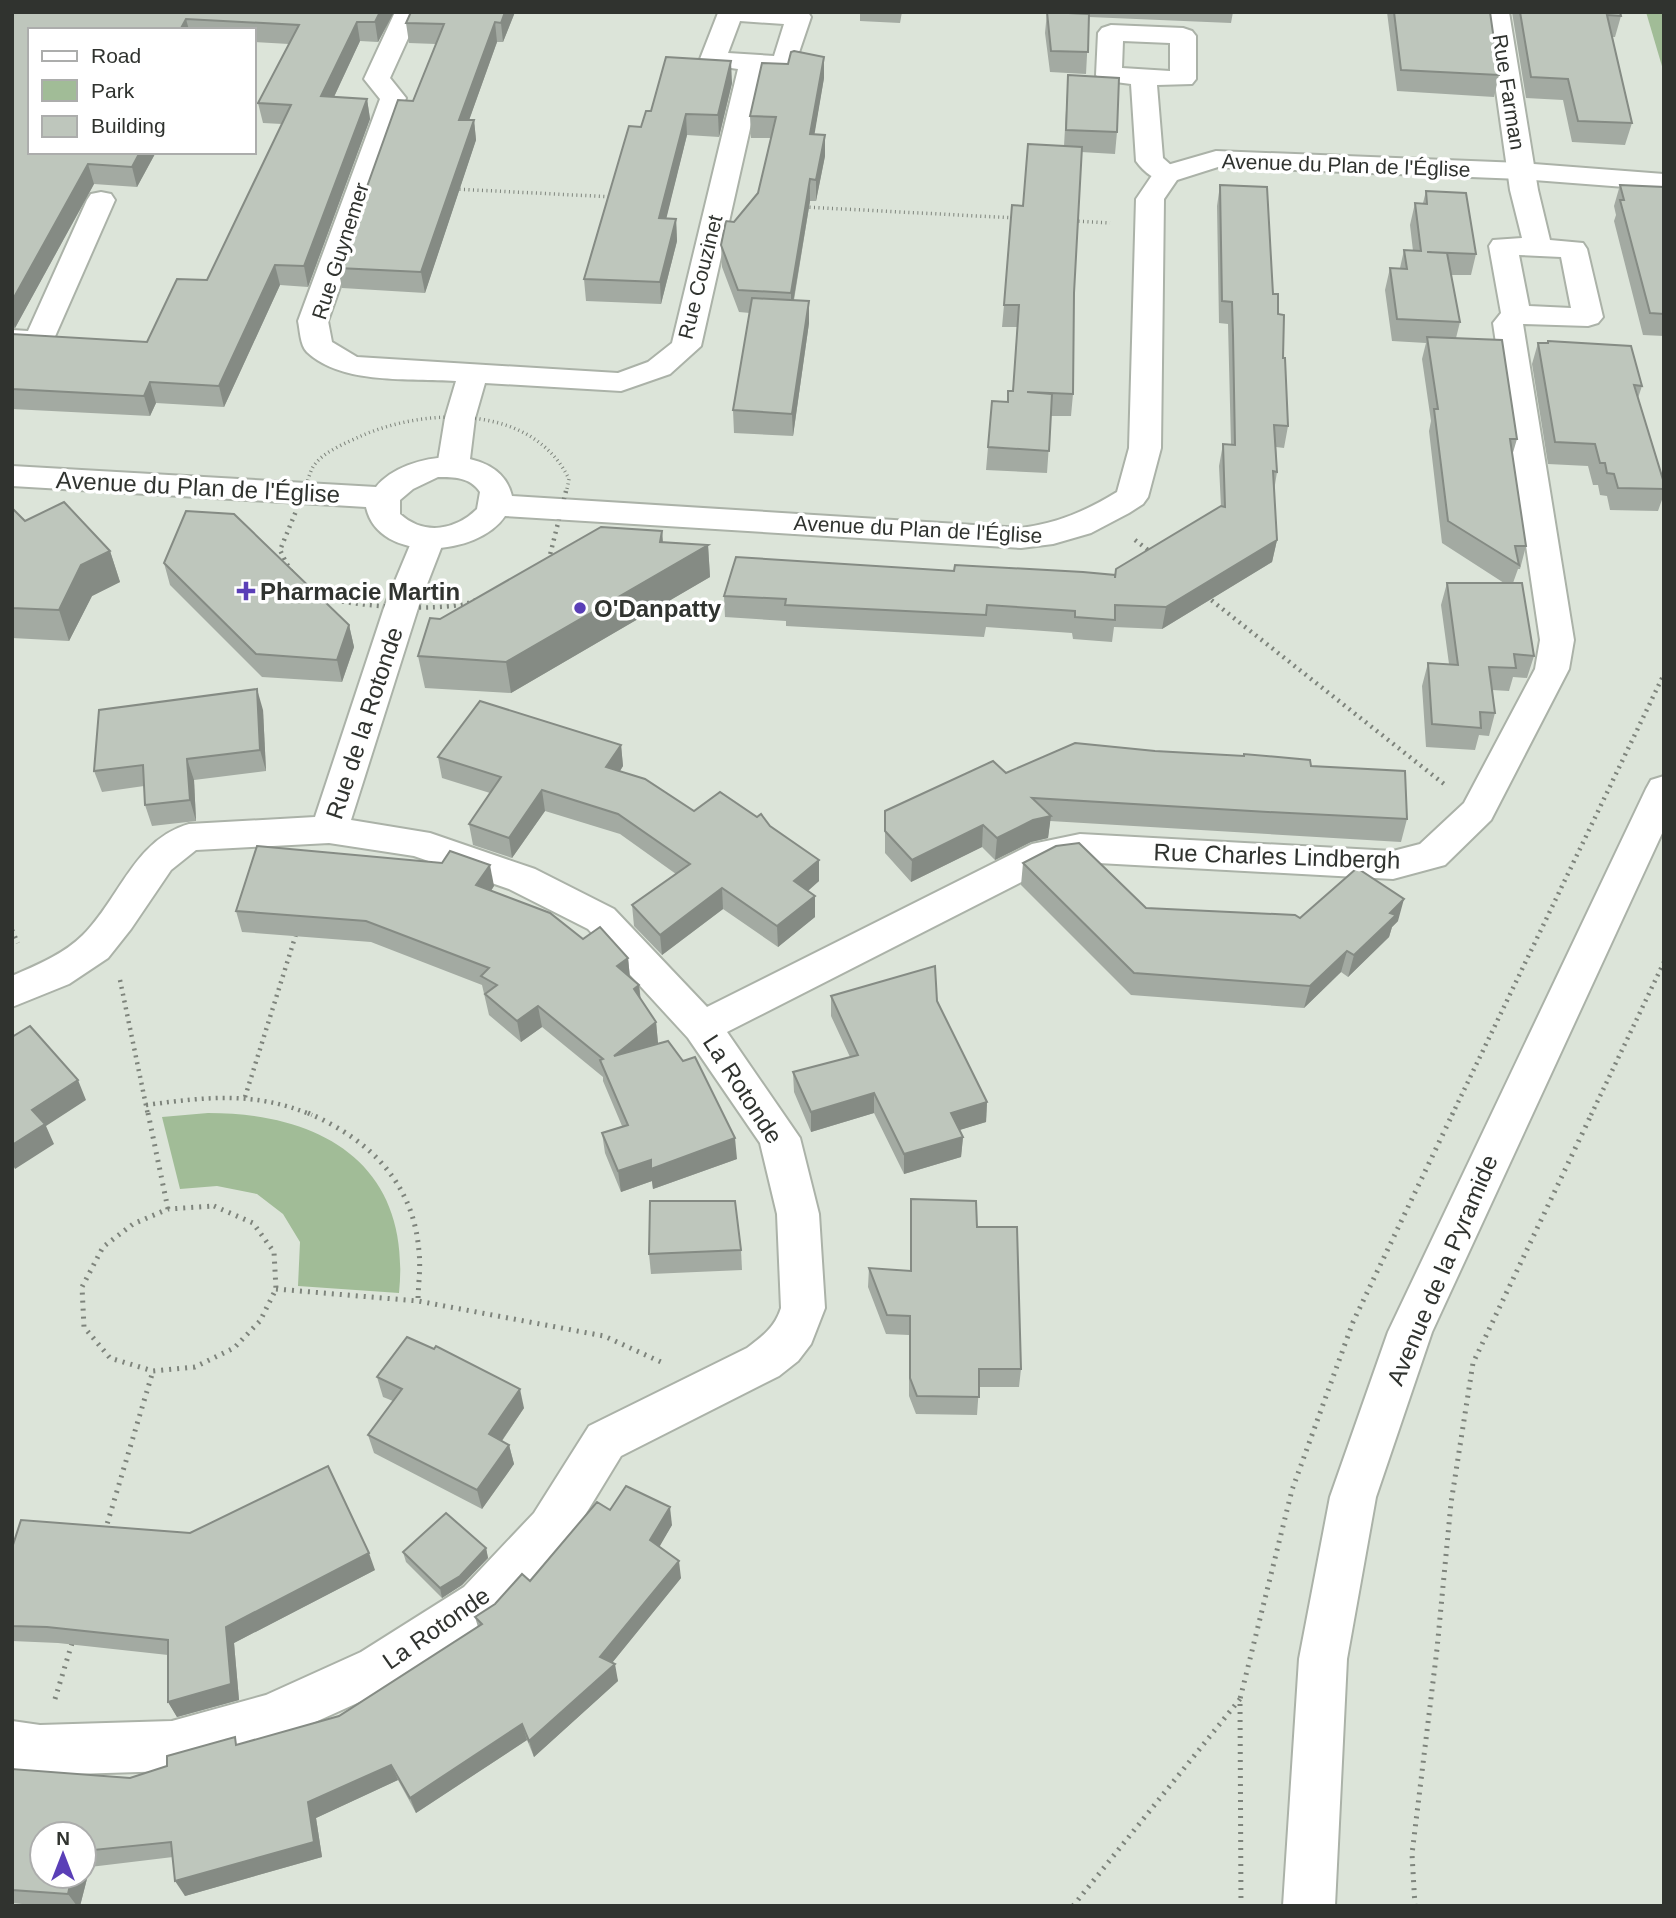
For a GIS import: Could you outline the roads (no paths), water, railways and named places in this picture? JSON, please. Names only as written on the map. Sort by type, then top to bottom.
[{"type":"street","name":"Rue Guynemer","points":[[408,12],[377,79],[393,98],[313,321],[317,346],[350,366],[473,373]]},
{"type":"street","name":"Rue Farman","points":[[1497,12],[1521,171]]},
{"type":"street","name":"Rue Couzinet","points":[[473,373],[621,382],[659,368],[686,346],[752,62]]},
{"type":"street","points":[[1143,77],[1150,161],[1167,174]]},
{"type":"street","name":"Avenue du Plan de l'Église","points":[[496,505],[1021,538],[1059,534],[1104,515],[1132,497],[1145,448],[1150,199],[1167,174],[1216,159],[1521,171],[1664,183]]},
{"type":"street","points":[[1521,171],[1538,248]]},
{"type":"street","points":[[12,339],[38,341],[100,200]]},
{"type":"street","name":"Rue Charles Lindbergh","points":[[1503,246],[1573,249],[1588,317],[1516,314],[1503,246]]},
{"type":"street","name":"Rue Charles Lindbergh","points":[[702,1027],[1045,854],[1080,848],[1393,864],[1432,855],[1478,811],[1552,669],[1557,639],[1508,323],[1516,314]]},
{"type":"street","points":[[453,467],[460,418],[473,373]]},
{"type":"street","points":[[436,467],[453,467],[469,470],[492,484],[496,505],[479,526],[447,537],[429,538],[398,529],[388,520],[384,510],[385,498],[391,487],[411,474],[436,467]]},
{"type":"street","name":"Avenue du Plan de l'Église","points":[[12,476],[385,498]]},
{"type":"street","name":"Rue de la Rotonde","points":[[329,830],[402,605],[429,538]]},
{"type":"street","name":"Avenue de la Pyramide","points":[[1309,1906],[1323,1658],[1353,1497],[1409,1332],[1664,789]]},
{"type":"street","name":"La Rotonde","points":[[12,992],[61,972],[94,947],[148,869],[168,848],[189,837],[329,830],[417,843],[522,879],[601,919],[702,1027],[779,1138],[798,1214],[803,1308],[796,1330],[782,1347],[763,1362],[605,1441],[551,1528],[481,1603],[378,1669],[271,1718],[172,1746],[26,1748]]},
{"type":"place","name":"Pharmacie Martin","points":[[246,591]]},
{"type":"place","name":"O'Danpatty","points":[[580,608]]}]
